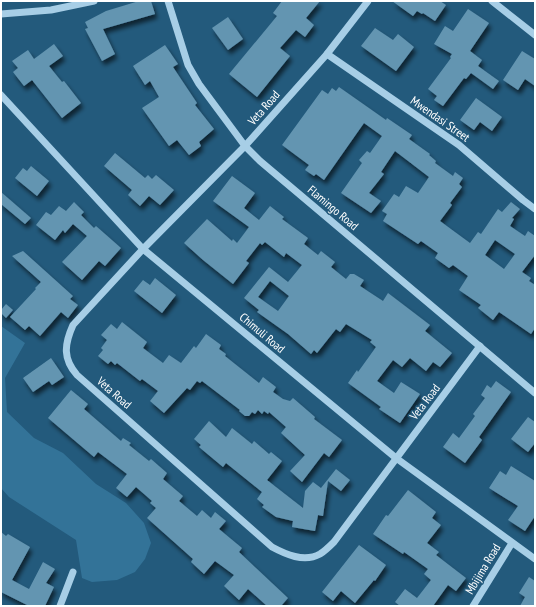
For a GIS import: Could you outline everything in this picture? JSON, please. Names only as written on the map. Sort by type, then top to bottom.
[{"type":"street","points":[[1,14],[51,10],[94,1]]},
{"type":"street","name":"Flamingo Road","points":[[168,1],[188,65],[199,84],[245,146],[260,161],[535,393]]},
{"type":"street","name":"Veta Road","points":[[368,1],[326,54],[245,146],[143,249],[73,325],[67,342],[66,354],[68,361],[71,368],[78,375],[272,547],[285,554],[307,558],[319,555],[334,542],[480,346]]},
{"type":"street","points":[[492,1],[535,35]]},
{"type":"street","name":"Mwendasi Street","points":[[326,54],[459,145],[522,200],[535,209]]},
{"type":"street","name":"Chimuli Road","points":[[1,95],[143,249],[396,458],[535,559]]},
{"type":"street","name":"Mbijima Road","points":[[473,606],[512,542]]},
{"type":"street","points":[[60,606],[73,572]]},
{"type":"shaded area","points":[[1,326],[25,343],[5,378],[7,412],[34,438],[63,453],[96,484],[126,503],[144,523],[151,543],[145,559],[135,572],[117,580],[92,582],[82,578],[76,540],[9,497],[1,488]]},
{"type":"building","points":[[139,1],[151,1],[155,14],[103,29],[115,54],[102,61],[85,29],[88,28],[85,22],[106,11]]},
{"type":"building","points":[[282,1],[320,1],[306,18],[314,25],[305,37],[296,30],[280,48],[290,56],[257,97],[229,74],[277,16],[273,13]]},
{"type":"building","points":[[392,1],[440,1],[446,5],[435,21],[417,11],[413,16]]},
{"type":"building","points":[[468,9],[489,23],[470,51],[482,60],[478,66],[499,81],[493,89],[471,73],[466,79],[464,78],[443,106],[434,100],[437,96],[428,89],[451,58],[450,57],[452,54],[434,44],[445,26],[453,31]]},
{"type":"building","points":[[228,17],[243,39],[228,50],[212,28]]},
{"type":"building","points":[[375,28],[393,40],[398,34],[414,47],[396,71],[361,46]]},
{"type":"building","points":[[54,44],[63,56],[49,66],[62,82],[64,81],[81,103],[62,118],[32,80],[24,86],[13,72],[18,68],[12,61],[28,50],[34,59]]},
{"type":"building","points":[[165,45],[178,64],[173,67],[197,103],[195,105],[214,129],[199,142],[201,146],[189,155],[177,140],[169,146],[142,108],[159,97],[150,81],[145,85],[133,66]]},
{"type":"building","points":[[522,51],[535,59],[535,86],[525,79],[518,90],[503,80]]},
{"type":"building","points":[[339,87],[386,120],[387,118],[412,135],[409,139],[430,154],[429,155],[436,161],[435,163],[453,176],[455,172],[463,178],[459,184],[462,187],[450,203],[452,205],[440,221],[470,243],[478,232],[481,234],[498,209],[502,212],[511,202],[520,209],[512,218],[514,219],[510,226],[525,236],[528,231],[535,236],[535,255],[522,272],[531,278],[529,281],[535,285],[535,328],[531,334],[499,312],[493,320],[478,308],[481,305],[459,290],[468,276],[453,265],[449,268],[435,258],[438,253],[421,241],[418,244],[383,221],[387,214],[382,211],[394,194],[399,197],[406,186],[418,193],[429,177],[395,151],[381,172],[384,174],[369,193],[381,201],[371,213],[341,193],[362,163],[359,160],[367,151],[370,153],[382,136],[364,123],[324,180],[316,174],[314,176],[305,170],[309,165],[282,145],[322,90],[328,94],[332,88],[336,91]],"holes":[[[495,240],[515,254],[504,269],[485,255]]]},
{"type":"building","points":[[476,98],[502,117],[492,131],[480,122],[474,130],[460,120]]},
{"type":"building","points":[[115,153],[145,178],[148,175],[152,179],[156,175],[174,190],[160,205],[149,196],[140,206],[128,195],[132,190],[104,166]]},
{"type":"building","points":[[31,166],[49,181],[37,196],[15,178],[23,168],[27,171]]},
{"type":"building","points":[[232,176],[255,193],[244,208],[259,220],[270,206],[284,217],[282,219],[308,238],[304,244],[318,255],[321,251],[335,262],[331,267],[346,279],[350,274],[354,274],[364,280],[360,286],[383,301],[388,293],[430,325],[425,331],[452,353],[440,367],[433,362],[426,371],[410,358],[402,367],[393,360],[377,381],[394,393],[401,382],[420,394],[400,423],[379,409],[381,407],[348,383],[376,347],[370,342],[372,340],[346,324],[340,332],[336,329],[317,353],[314,350],[311,354],[288,334],[257,312],[259,310],[244,298],[269,267],[288,282],[302,265],[286,253],[284,257],[265,242],[262,245],[260,243],[246,261],[249,263],[233,284],[184,243],[207,219],[232,241],[233,239],[237,243],[249,227],[213,201]],"holes":[[[270,281],[289,296],[278,311],[258,297]]]},
{"type":"building","points":[[1,192],[31,218],[25,224],[1,204]]},
{"type":"building","points":[[74,202],[84,212],[81,215],[94,228],[96,226],[121,248],[105,266],[99,261],[82,280],[62,262],[87,236],[73,224],[65,233],[63,230],[55,240],[36,225],[46,212],[51,215],[59,206],[66,211]]},
{"type":"building","points":[[23,251],[73,296],[70,299],[78,305],[68,318],[61,312],[40,336],[29,326],[25,330],[10,317],[41,282],[12,256]]},
{"type":"building","points":[[155,278],[176,295],[162,313],[134,291],[143,280],[150,285]]},
{"type":"building","points":[[6,304],[13,310],[6,318],[1,313],[1,310]]},
{"type":"building","points":[[122,322],[147,342],[143,348],[163,363],[169,355],[181,363],[194,346],[196,348],[206,334],[221,345],[219,349],[226,354],[225,356],[259,383],[263,377],[276,387],[273,392],[283,399],[290,401],[293,398],[315,417],[314,419],[342,440],[329,457],[324,453],[302,482],[290,471],[305,455],[281,433],[286,427],[269,412],[268,414],[264,411],[262,414],[258,410],[255,414],[252,412],[249,416],[245,416],[239,411],[240,410],[202,381],[200,383],[197,381],[190,390],[187,388],[164,413],[150,401],[158,391],[142,379],[140,381],[117,363],[115,365],[111,361],[108,364],[98,356],[103,350],[101,348],[107,340],[101,335],[111,324],[117,329]]},
{"type":"building","points":[[51,358],[64,377],[52,385],[49,381],[33,392],[23,378]]},
{"type":"building","points":[[496,381],[511,392],[479,437],[482,440],[465,463],[443,447],[453,433],[459,438],[475,416],[473,414],[485,398],[481,395],[487,385],[491,388]]},
{"type":"building","points":[[71,390],[88,404],[84,409],[121,441],[123,438],[131,443],[129,445],[149,461],[151,459],[167,473],[163,479],[183,496],[179,501],[197,516],[202,510],[211,518],[215,512],[226,521],[219,529],[242,548],[239,552],[288,598],[281,606],[267,606],[248,589],[239,600],[224,586],[234,575],[215,561],[204,574],[191,562],[193,559],[147,518],[156,508],[150,503],[152,501],[136,487],[127,497],[116,488],[127,474],[98,452],[94,457],[48,418]]},
{"type":"building","points":[[528,417],[535,422],[535,443],[528,452],[511,439]]},
{"type":"building","points":[[209,421],[226,437],[232,428],[252,444],[254,441],[269,454],[271,452],[282,461],[267,480],[303,508],[305,491],[313,482],[321,488],[336,469],[350,480],[341,491],[328,481],[323,516],[318,515],[315,531],[292,527],[293,521],[276,517],[262,507],[264,505],[257,499],[262,492],[226,463],[223,467],[199,447],[201,445],[194,439]]},
{"type":"building","points":[[511,466],[535,481],[535,516],[525,531],[508,520],[518,506],[489,488],[500,471],[506,475]]},
{"type":"building","points":[[408,490],[436,512],[432,518],[441,525],[427,543],[439,552],[436,555],[466,578],[456,591],[448,585],[433,606],[400,606],[395,602],[405,589],[417,598],[431,580],[424,574],[428,569],[404,552],[403,554],[373,534],[386,515],[388,516]]},
{"type":"building","points":[[1,532],[6,536],[8,534],[30,547],[12,580],[29,589],[43,562],[55,569],[46,583],[54,587],[45,606],[29,606],[1,592]]},
{"type":"building","points":[[359,545],[386,565],[375,581],[374,580],[355,603],[341,591],[333,601],[322,592]]},
{"type":"building","points":[[529,577],[535,581],[535,606],[520,606],[525,597],[519,593]]}]
